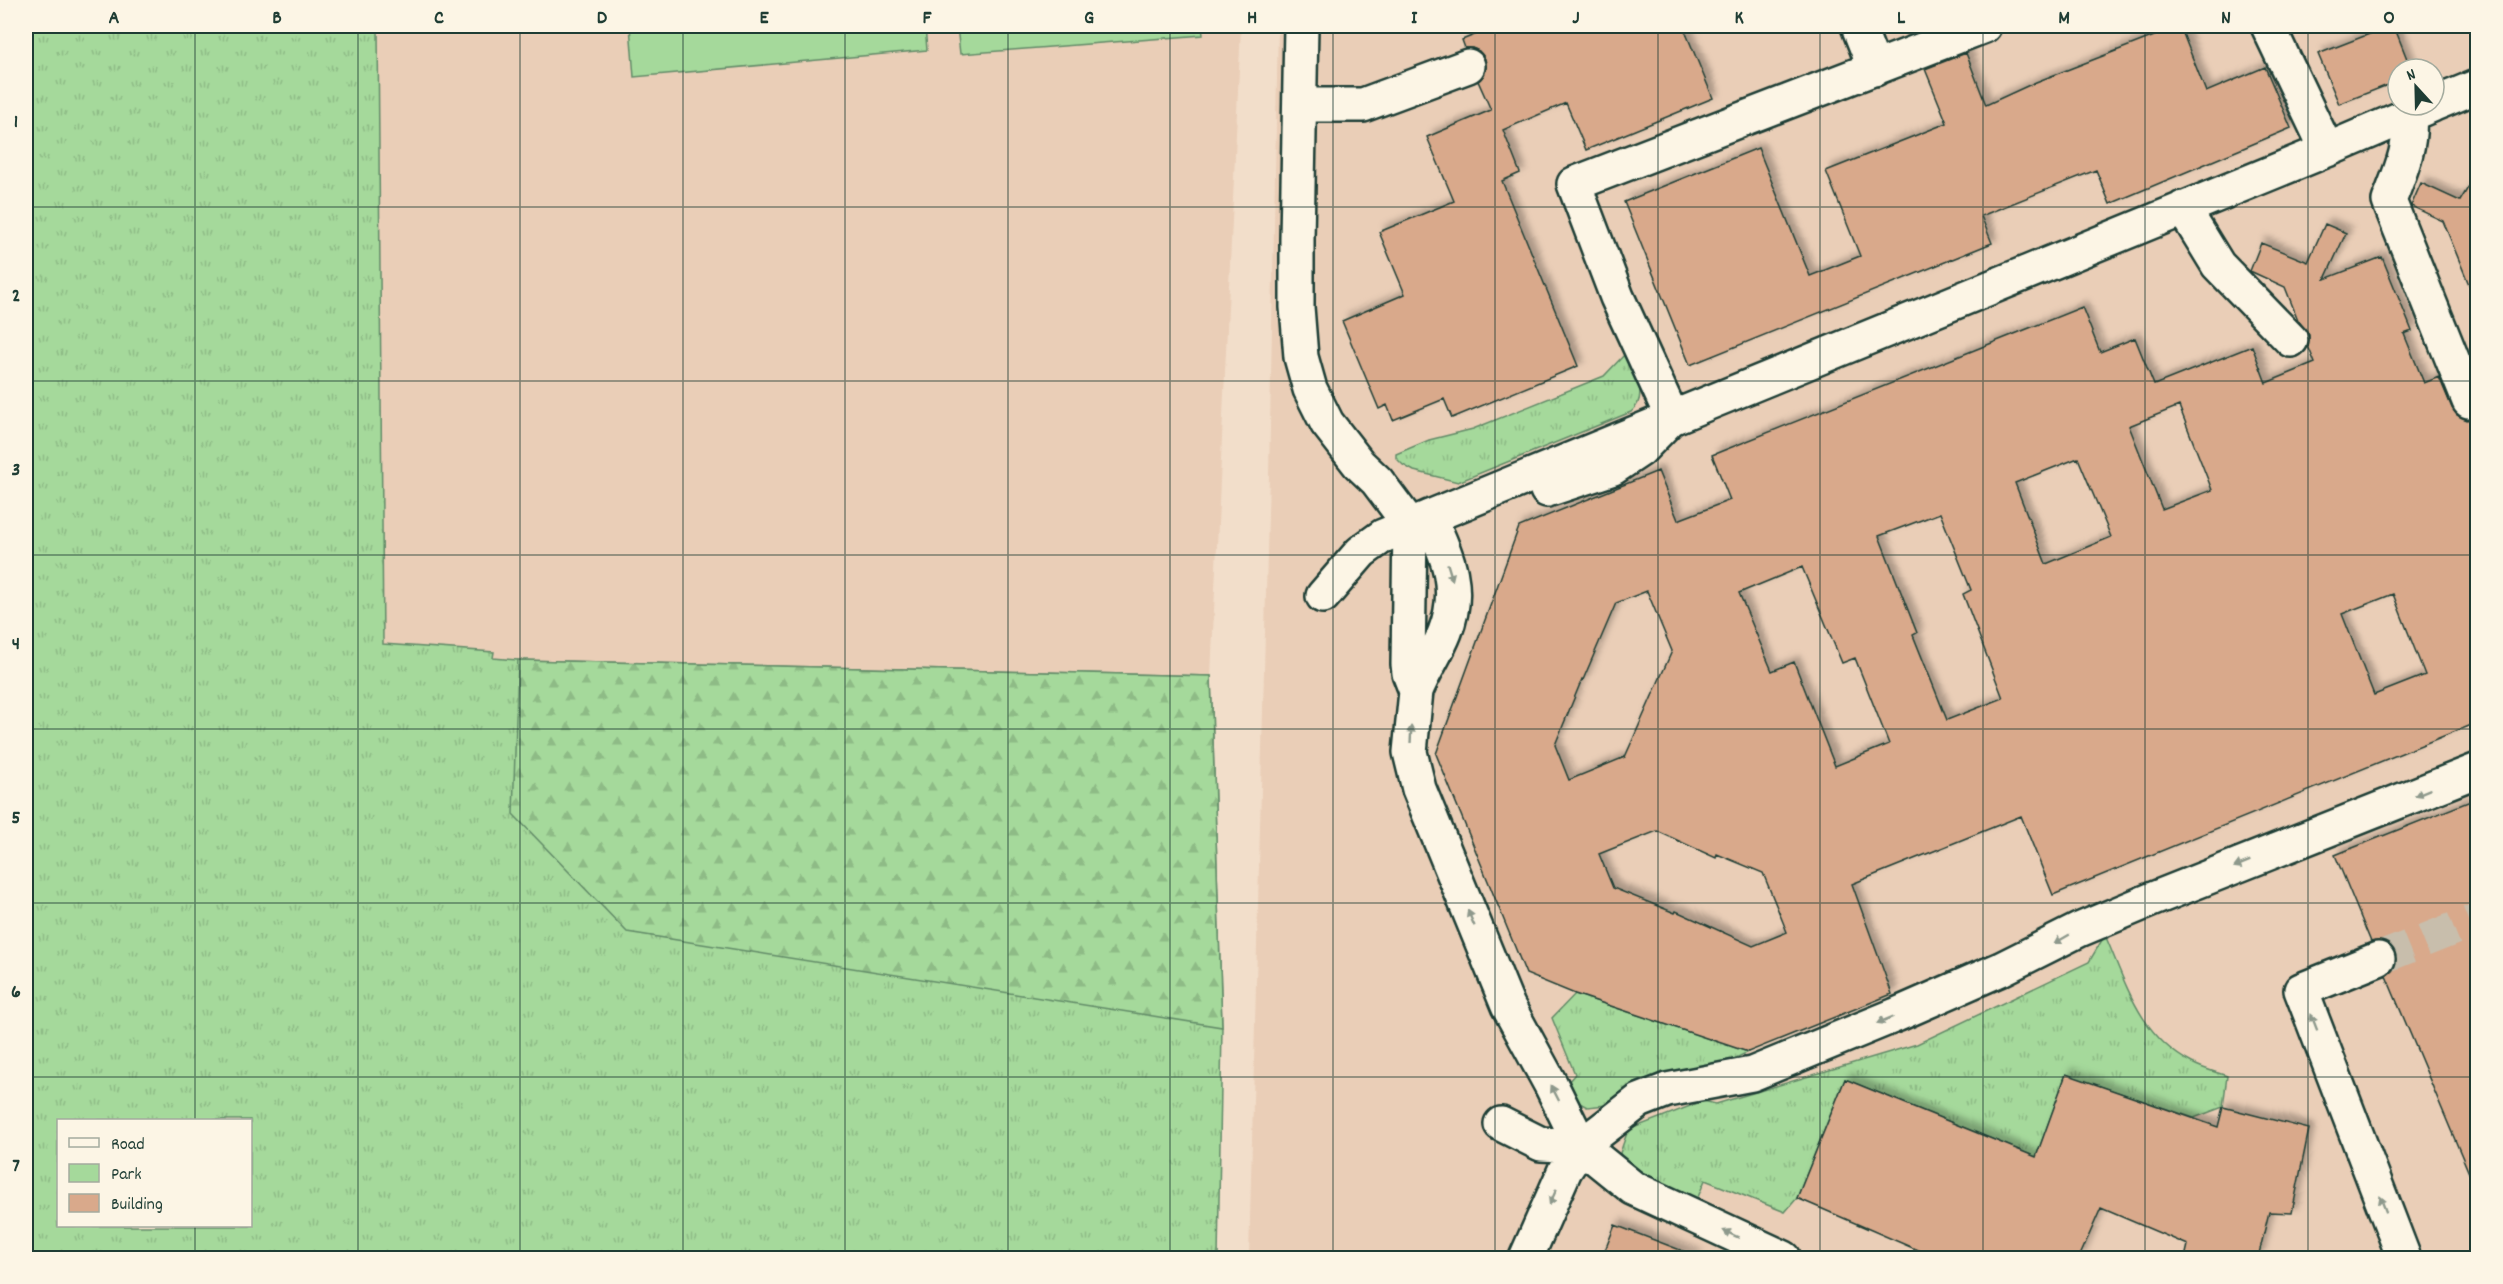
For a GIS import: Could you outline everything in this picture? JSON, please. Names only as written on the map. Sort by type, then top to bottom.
[{"type":"lane","points":[[1301,26],[1297,287],[1300,349],[1304,373],[1318,406],[1333,431],[1377,481],[1442,543],[1455,585],[1446,631],[1416,691],[1410,752],[1416,782],[1508,1006],[1581,1146],[1633,1188],[1784,1258]]},
{"type":"lane","points":[[1858,26],[1875,69]]},
{"type":"lane","points":[[1672,417],[1617,297],[1574,184],[1984,26]]},
{"type":"lane","points":[[2268,26],[2327,150]]},
{"type":"lane","points":[[1301,105],[1360,106],[1468,66]]},
{"type":"lane","points":[[2446,99],[2478,86]]},
{"type":"lane","points":[[1323,596],[1372,542],[2404,117]]},
{"type":"lane","points":[[2420,117],[2410,134],[2408,150],[2389,201],[2469,401]]},
{"type":"lane","points":[[2183,208],[2218,265],[2291,340]]},
{"type":"lane","points":[[1416,691],[1408,673],[1408,664],[1420,521]]},
{"type":"lane","points":[[1526,1258],[1565,1170],[1581,1146],[1640,1101],[1668,1090],[1736,1079],[1752,1074],[1917,1006],[2055,944],[2079,930],[2153,899],[2478,770]]},
{"type":"lane","points":[[2378,959],[2301,990],[2404,1258]]},
{"type":"lane","points":[[1501,1124],[1541,1144],[1581,1146]]},
{"type":"shaded area","points":[[373,26],[1241,26],[1211,676],[516,660],[382,647]]},
{"type":"shaded area","points":[[1278,26],[2477,26],[2477,1258],[1249,1258]]},
{"type":"green space","points":[[26,26],[378,26],[383,644],[494,652],[493,658],[518,660],[1211,676],[1222,1027],[1218,1258],[26,1258]]},
{"type":"green space","points":[[630,26],[925,26],[927,50],[634,77]]},
{"type":"green space","points":[[957,26],[1202,26],[1203,35],[960,54]]},
{"type":"green space","points":[[1626,353],[1640,391],[1637,406],[1631,412],[1458,482],[1414,471],[1396,458],[1396,454],[1429,440],[1473,429],[1604,376]]},
{"type":"green space","points":[[518,660],[1211,676],[1222,1027],[627,932],[513,814]]},
{"type":"green space","points":[[2105,935],[2128,991],[2147,1024],[2174,1052],[2205,1069],[2227,1076],[2223,1107],[2194,1118],[2066,1075],[2036,1157],[1845,1079],[1797,1198],[1785,1212],[1705,1180],[1694,1207],[1633,1188],[1620,1153],[1628,1130],[1703,1101],[1716,1104],[1917,1044],[2089,962]]},
{"type":"green space","points":[[1575,994],[1748,1052],[1712,1070],[1632,1094],[1606,1105],[1587,1107],[1578,1102],[1568,1088],[1568,1082],[1575,1074],[1552,1018]]},
{"type":"building","points":[[1497,26],[1683,26],[1713,98],[1586,150],[1566,103],[1503,130],[1520,173],[1502,181],[1578,366],[1452,418],[1444,399],[1393,420],[1387,405],[1379,409],[1342,321],[1405,294],[1379,232],[1454,201],[1427,137],[1491,110],[1478,81],[1486,70],[1485,59],[1479,51],[1465,48],[1462,40]]},
{"type":"building","points":[[2180,26],[2206,92],[2265,67],[2291,128],[2110,204],[2096,170],[1981,216],[1992,243],[1690,365],[1624,202],[1758,148],[1810,276],[1860,256],[1826,171],[1947,123],[1925,69],[1966,53],[1986,105],[2036,82]]},
{"type":"building","points":[[2394,26],[2406,57],[2386,57],[2386,86],[2339,104],[2318,54]]},
{"type":"building","points":[[2478,171],[2477,304],[2443,221],[2411,206],[2421,183],[2460,201]]},
{"type":"building","points":[[2325,224],[2346,233],[2325,279],[2382,257],[2412,331],[2404,334],[2424,383],[2439,377],[2457,415],[2467,420],[2478,417],[2478,722],[2053,895],[2021,816],[1852,884],[1892,994],[1748,1052],[1575,994],[1526,974],[1436,754],[1519,527],[1658,471],[1678,520],[1730,500],[1712,455],[2082,307],[2100,352],[2135,338],[2154,385],[2252,346],[2266,383],[2315,363],[2308,346],[2309,335],[2298,320],[2285,287],[2250,271],[2261,243],[2308,262]],"holes":[[[2179,406],[2212,490],[2162,509],[2129,426]],[[2078,458],[2111,537],[2046,564],[2015,483]],[[1940,513],[1971,590],[1963,594],[2003,698],[1947,720],[1913,635],[1917,633],[1879,536]],[[1802,567],[1842,663],[1855,658],[1889,744],[1835,766],[1794,662],[1772,671],[1739,593]],[[1647,591],[1672,651],[1625,757],[1569,780],[1555,745],[1616,603]],[[2393,594],[2425,675],[2374,695],[2342,614]],[[1657,831],[1716,858],[1717,854],[1763,873],[1787,932],[1753,946],[1676,911],[1675,913],[1613,888],[1599,854]]]},
{"type":"building","points":[[2478,798],[2477,1192],[2386,976],[2393,970],[2396,962],[2395,951],[2390,945],[2381,941],[2371,942],[2335,855]]},
{"type":"building","points":[[2066,1074],[2218,1127],[2223,1107],[2309,1129],[2292,1213],[2269,1212],[2258,1258],[2185,1258],[2188,1245],[2101,1208],[2079,1258],[1936,1258],[1797,1198],[1845,1079],[2036,1157]]},
{"type":"building","points":[[1615,1225],[1696,1256],[1696,1258],[1602,1258]]},
{"type":"tunnel","points":[[2378,959],[2478,919]]}]
